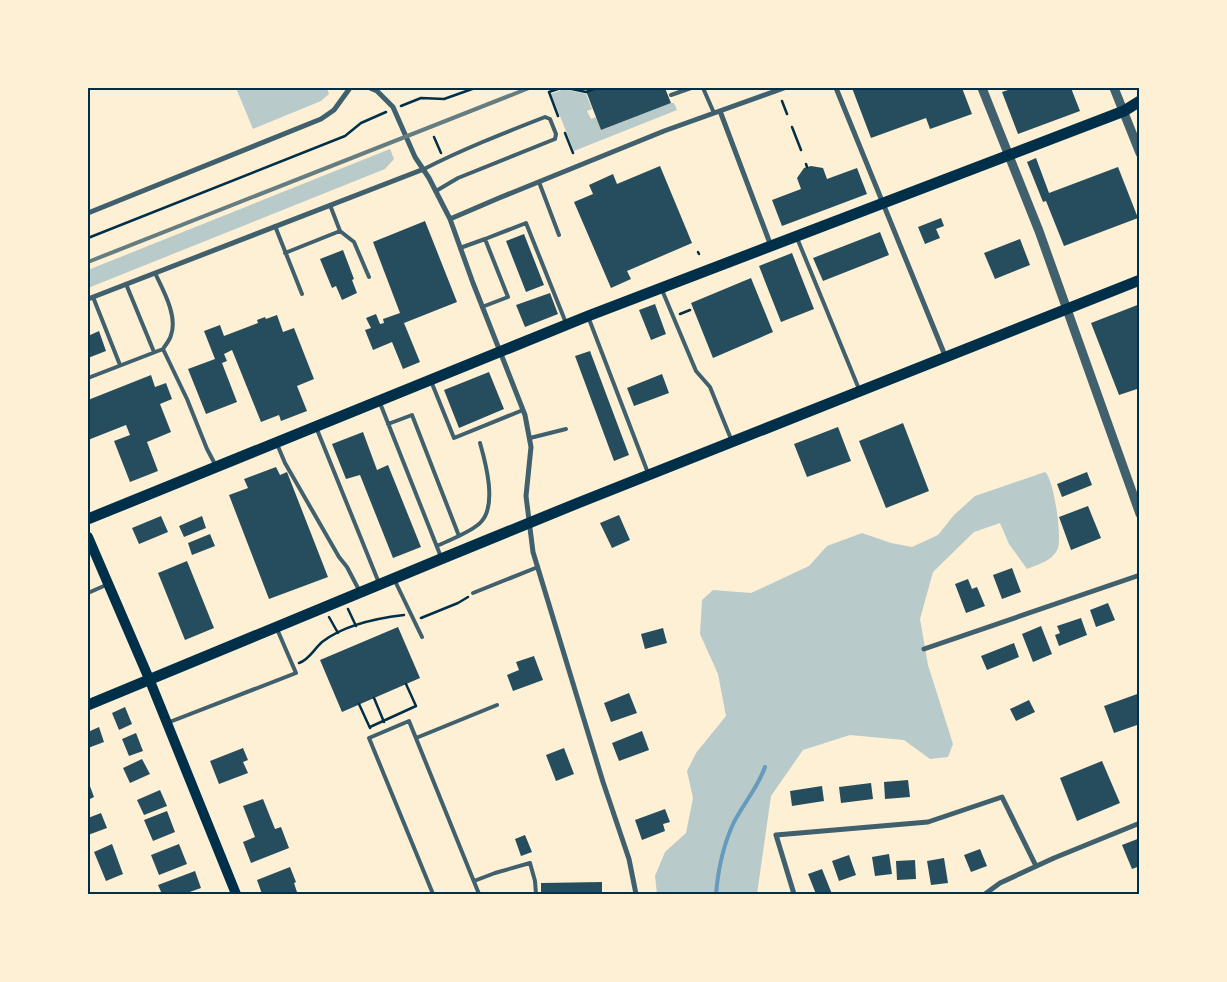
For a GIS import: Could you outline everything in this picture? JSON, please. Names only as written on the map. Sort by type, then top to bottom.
[{"type":"main road","points":[[88,519],[588,316],[1010,156],[1124,111],[1140,101]]},
{"type":"main road","points":[[88,705],[648,475],[1140,280]]},
{"type":"main road","points":[[88,537],[168,724],[236,894]]},
{"type":"street","points":[[88,213],[321,119],[334,110],[350,88]]},
{"type":"street","points":[[370,88],[377,91],[393,107],[415,157],[424,169],[450,219],[482,307],[523,410],[530,438],[531,460],[526,496],[533,552],[603,782],[629,859],[636,894]]},
{"type":"street","points":[[450,219],[664,131],[784,88]]},
{"type":"street","points":[[836,88],[946,358]]},
{"type":"street","points":[[982,88],[1068,309],[1138,503],[1140,514]]},
{"type":"street","points":[[1114,88],[1140,154]]},
{"type":"street","points":[[720,111],[771,246]]},
{"type":"street","points":[[90,298],[424,169]]},
{"type":"street","points":[[924,649],[1140,575]]},
{"type":"street","points":[[794,894],[776,835],[928,822],[1002,797],[1036,866]]},
{"type":"street","points":[[985,894],[1000,883],[1036,866],[1140,822]]},
{"type":"lane","points":[[671,95],[691,88]]},
{"type":"lane","points":[[704,88],[714,113]]},
{"type":"lane","points":[[424,169],[449,156],[545,117],[550,119],[556,134],[554,139],[458,178],[436,191]]},
{"type":"lane","points":[[539,182],[560,235]]},
{"type":"lane","points":[[330,205],[340,231],[354,242],[369,278]]},
{"type":"lane","points":[[460,248],[526,223],[566,325]]},
{"type":"lane","points":[[275,226],[302,294]]},
{"type":"lane","points":[[286,253],[340,231]]},
{"type":"lane","points":[[796,236],[860,391]]},
{"type":"lane","points":[[482,307],[508,297],[485,239]]},
{"type":"lane","points":[[88,378],[162,349],[171,338],[173,328],[170,309],[155,273]]},
{"type":"lane","points":[[126,284],[154,352]]},
{"type":"lane","points":[[661,288],[696,372],[710,387],[732,442]]},
{"type":"lane","points":[[90,298],[120,365]]},
{"type":"lane","points":[[588,316],[648,475]]},
{"type":"lane","points":[[162,349],[216,466]]},
{"type":"lane","points":[[430,380],[454,438],[523,410]]},
{"type":"lane","points":[[379,401],[442,559]]},
{"type":"lane","points":[[388,424],[412,415],[459,536]]},
{"type":"lane","points":[[316,426],[380,585]]},
{"type":"lane","points":[[530,438],[566,429]]},
{"type":"lane","points":[[276,442],[285,463],[339,557],[347,567],[360,593]]},
{"type":"lane","points":[[436,546],[480,524],[487,513],[488,482],[480,443]]},
{"type":"lane","points":[[473,593],[538,567]]},
{"type":"lane","points":[[394,579],[422,637]]},
{"type":"lane","points":[[88,592],[108,584]]},
{"type":"lane","points":[[168,724],[296,673],[276,627]]},
{"type":"lane","points":[[416,738],[497,705]]},
{"type":"lane","points":[[433,894],[369,738],[409,721],[480,894]]},
{"type":"lane","points":[[474,882],[530,863],[536,894]]},
{"type":"path","points":[[421,98],[444,99],[475,88]]},
{"type":"path","points":[[552,100],[549,92],[561,88]]},
{"type":"path","points":[[567,88],[586,92],[597,88]]},
{"type":"path","points":[[782,101],[787,114]]},
{"type":"path","points":[[88,238],[345,136],[361,123],[371,118]]},
{"type":"path","points":[[792,127],[801,150]]},
{"type":"path","points":[[434,137],[440,153]]},
{"type":"path","points":[[414,620],[458,603],[473,593]]},
{"type":"path","points":[[347,607],[356,626]]},
{"type":"path","points":[[328,614],[338,634]]},
{"type":"path","points":[[293,666],[306,661],[323,642],[356,626],[381,618],[411,614]]},
{"type":"path","points":[[370,727],[416,706],[406,684]]},
{"type":"path","points":[[374,698],[388,730]]},
{"type":"path","points":[[359,704],[374,736]]},
{"type":"shaded area","points":[[236,88],[327,88],[329,94],[321,101],[253,129]]},
{"type":"shaded area","points":[[564,89],[586,94],[592,109],[587,111],[591,119],[596,117],[601,130],[671,103],[674,103],[677,110],[574,151],[551,94]]},
{"type":"shaded area","points":[[390,149],[394,159],[385,169],[88,288],[88,270]]},
{"type":"shaded area","points":[[1045,472],[1054,496],[1058,521],[1059,542],[1053,556],[1045,562],[1027,569],[1009,544],[1000,523],[974,532],[933,572],[920,619],[928,665],[953,744],[948,757],[930,759],[904,740],[850,735],[803,750],[771,796],[757,894],[657,894],[655,876],[665,852],[686,833],[693,798],[687,771],[696,753],[726,716],[718,674],[700,634],[702,600],[713,590],[751,593],[809,566],[827,546],[862,533],[891,543],[912,547],[938,535],[954,515],[975,496]]},
{"type":"building","points":[[596,88],[665,88],[671,103],[601,130],[586,91]]},
{"type":"building","points":[[852,88],[962,88],[972,114],[930,129],[926,118],[871,138]]},
{"type":"building","points":[[1014,88],[1071,88],[1080,111],[1018,134],[1002,92]]},
{"type":"building","points":[[1036,158],[1049,193],[1118,167],[1138,218],[1064,246],[1046,201],[1043,202],[1027,162]]},
{"type":"building","points":[[660,166],[692,243],[627,271],[631,279],[611,288],[574,202],[593,194],[589,185],[613,174],[617,184]]},
{"type":"building","points":[[811,166],[823,168],[827,179],[857,168],[867,194],[782,226],[772,200],[801,189],[797,178],[804,168]]},
{"type":"building","points":[[941,218],[944,226],[936,229],[940,238],[925,244],[918,227]]},
{"type":"building","points":[[425,221],[457,302],[404,323],[420,362],[403,369],[392,342],[373,350],[365,330],[371,328],[366,318],[376,314],[380,324],[384,323],[383,319],[400,313],[373,242]]},
{"type":"building","points":[[880,232],[889,255],[823,281],[813,258]]},
{"type":"building","points":[[524,234],[544,285],[526,292],[506,241]]},
{"type":"building","points":[[1020,239],[1030,265],[995,279],[984,253]]},
{"type":"building","points":[[343,250],[357,293],[342,300],[336,286],[332,288],[320,259]]},
{"type":"building","points":[[792,253],[814,309],[781,322],[759,266]]},
{"type":"building","points":[[751,278],[773,332],[713,358],[691,303]]},
{"type":"building","points":[[550,293],[558,314],[525,327],[516,305]]},
{"type":"building","points":[[655,304],[666,334],[651,340],[639,310]]},
{"type":"building","points":[[1140,304],[1140,388],[1119,395],[1091,323]]},
{"type":"building","points":[[277,315],[283,332],[294,328],[314,379],[297,386],[307,411],[281,421],[279,415],[261,422],[232,350],[224,354],[227,361],[222,363],[237,402],[206,414],[188,369],[215,359],[204,331],[220,325],[224,336],[258,323],[257,320]]},
{"type":"building","points":[[99,331],[106,351],[88,358],[88,336]]},
{"type":"building","points":[[590,351],[629,455],[614,461],[575,356]]},
{"type":"building","points":[[489,372],[504,409],[459,428],[444,390]]},
{"type":"building","points":[[662,374],[669,393],[634,406],[627,388]]},
{"type":"building","points":[[151,375],[155,387],[166,383],[172,399],[160,404],[171,432],[147,442],[158,471],[130,482],[114,441],[130,435],[126,425],[88,440],[88,400]]},
{"type":"building","points":[[903,423],[929,491],[886,508],[859,441]]},
{"type":"building","points":[[838,427],[851,461],[807,477],[794,444]]},
{"type":"building","points":[[363,432],[377,470],[388,465],[421,547],[393,558],[360,475],[346,479],[332,444]]},
{"type":"building","points":[[276,467],[280,475],[287,472],[328,577],[269,599],[229,495],[248,488],[244,479]]},
{"type":"building","points":[[1087,472],[1092,485],[1062,497],[1057,484]]},
{"type":"building","points":[[1088,506],[1101,538],[1071,550],[1059,517]]},
{"type":"building","points":[[619,515],[630,540],[612,548],[600,523]]},
{"type":"building","points":[[161,516],[168,532],[139,544],[132,528]]},
{"type":"building","points":[[202,516],[206,528],[184,537],[179,526]]},
{"type":"building","points":[[210,534],[215,546],[192,555],[188,543]]},
{"type":"building","points":[[187,561],[214,628],[185,640],[158,573]]},
{"type":"building","points":[[1012,568],[1021,592],[1002,599],[993,575]]},
{"type":"building","points":[[968,579],[972,589],[977,587],[985,606],[966,613],[955,584]]},
{"type":"building","points":[[1108,603],[1115,620],[1096,627],[1090,610]]},
{"type":"building","points":[[1081,618],[1087,635],[1059,646],[1055,635],[1060,633],[1057,626]]},
{"type":"building","points":[[1041,626],[1052,654],[1033,662],[1022,634]]},
{"type":"building","points":[[398,627],[420,678],[342,712],[320,660]]},
{"type":"building","points":[[663,628],[667,643],[645,649],[641,634]]},
{"type":"building","points":[[1014,643],[1019,657],[987,670],[981,656]]},
{"type":"building","points":[[534,656],[543,680],[513,691],[507,675],[519,670],[516,662]]},
{"type":"building","points":[[629,693],[637,713],[611,722],[604,703]]},
{"type":"building","points":[[1140,693],[1140,724],[1114,733],[1104,706]]},
{"type":"building","points":[[1029,700],[1035,712],[1016,721],[1010,709]]},
{"type":"building","points":[[125,707],[132,724],[119,730],[112,713]]},
{"type":"building","points":[[99,727],[104,742],[88,748],[88,732]]},
{"type":"building","points":[[642,731],[649,750],[619,761],[612,743]]},
{"type":"building","points":[[136,733],[143,751],[129,756],[122,739]]},
{"type":"building","points":[[243,748],[248,760],[243,762],[248,773],[219,784],[210,761]]},
{"type":"building","points":[[564,748],[574,774],[556,781],[546,755]]},
{"type":"building","points":[[142,759],[150,774],[130,783],[123,768]]},
{"type":"building","points":[[1102,761],[1120,803],[1077,821],[1060,778]]},
{"type":"building","points":[[908,780],[910,797],[885,799],[884,782]]},
{"type":"building","points":[[88,781],[94,797],[88,800]]},
{"type":"building","points":[[871,783],[873,799],[841,803],[839,787]]},
{"type":"building","points":[[822,786],[824,801],[792,806],[790,791]]},
{"type":"building","points":[[160,790],[167,806],[144,815],[137,800]]},
{"type":"building","points":[[263,799],[275,829],[281,827],[289,848],[251,863],[243,842],[255,837],[243,806]]},
{"type":"building","points":[[665,809],[670,822],[663,824],[665,831],[642,840],[635,820]]},
{"type":"building","points":[[167,811],[175,832],[153,841],[144,820]]},
{"type":"building","points":[[101,813],[107,828],[88,835],[88,818]]},
{"type":"building","points":[[525,835],[532,852],[521,856],[515,839]]},
{"type":"building","points":[[1140,838],[1140,866],[1132,869],[1122,845]]},
{"type":"building","points":[[112,844],[123,874],[106,881],[94,852]]},
{"type":"building","points":[[179,844],[187,864],[159,875],[151,855]]},
{"type":"building","points":[[980,849],[987,866],[971,872],[964,855]]},
{"type":"building","points":[[889,854],[892,874],[875,876],[872,857]]},
{"type":"building","points":[[849,855],[856,875],[839,881],[832,861]]},
{"type":"building","points":[[944,858],[948,883],[931,885],[927,861]]},
{"type":"building","points":[[915,860],[916,879],[897,880],[896,861]]},
{"type":"building","points":[[290,867],[296,882],[294,883],[297,892],[291,894],[262,894],[257,880]]},
{"type":"building","points":[[822,869],[832,894],[816,894],[808,874]]},
{"type":"building","points":[[195,871],[201,888],[184,894],[162,894],[158,885]]},
{"type":"building","points":[[602,882],[602,894],[541,894],[541,883]]},
{"type":"waterway","points":[[716,894],[722,857],[730,830],[759,781],[765,767]]},
{"type":"railway","points":[[88,262],[529,88]]}]
